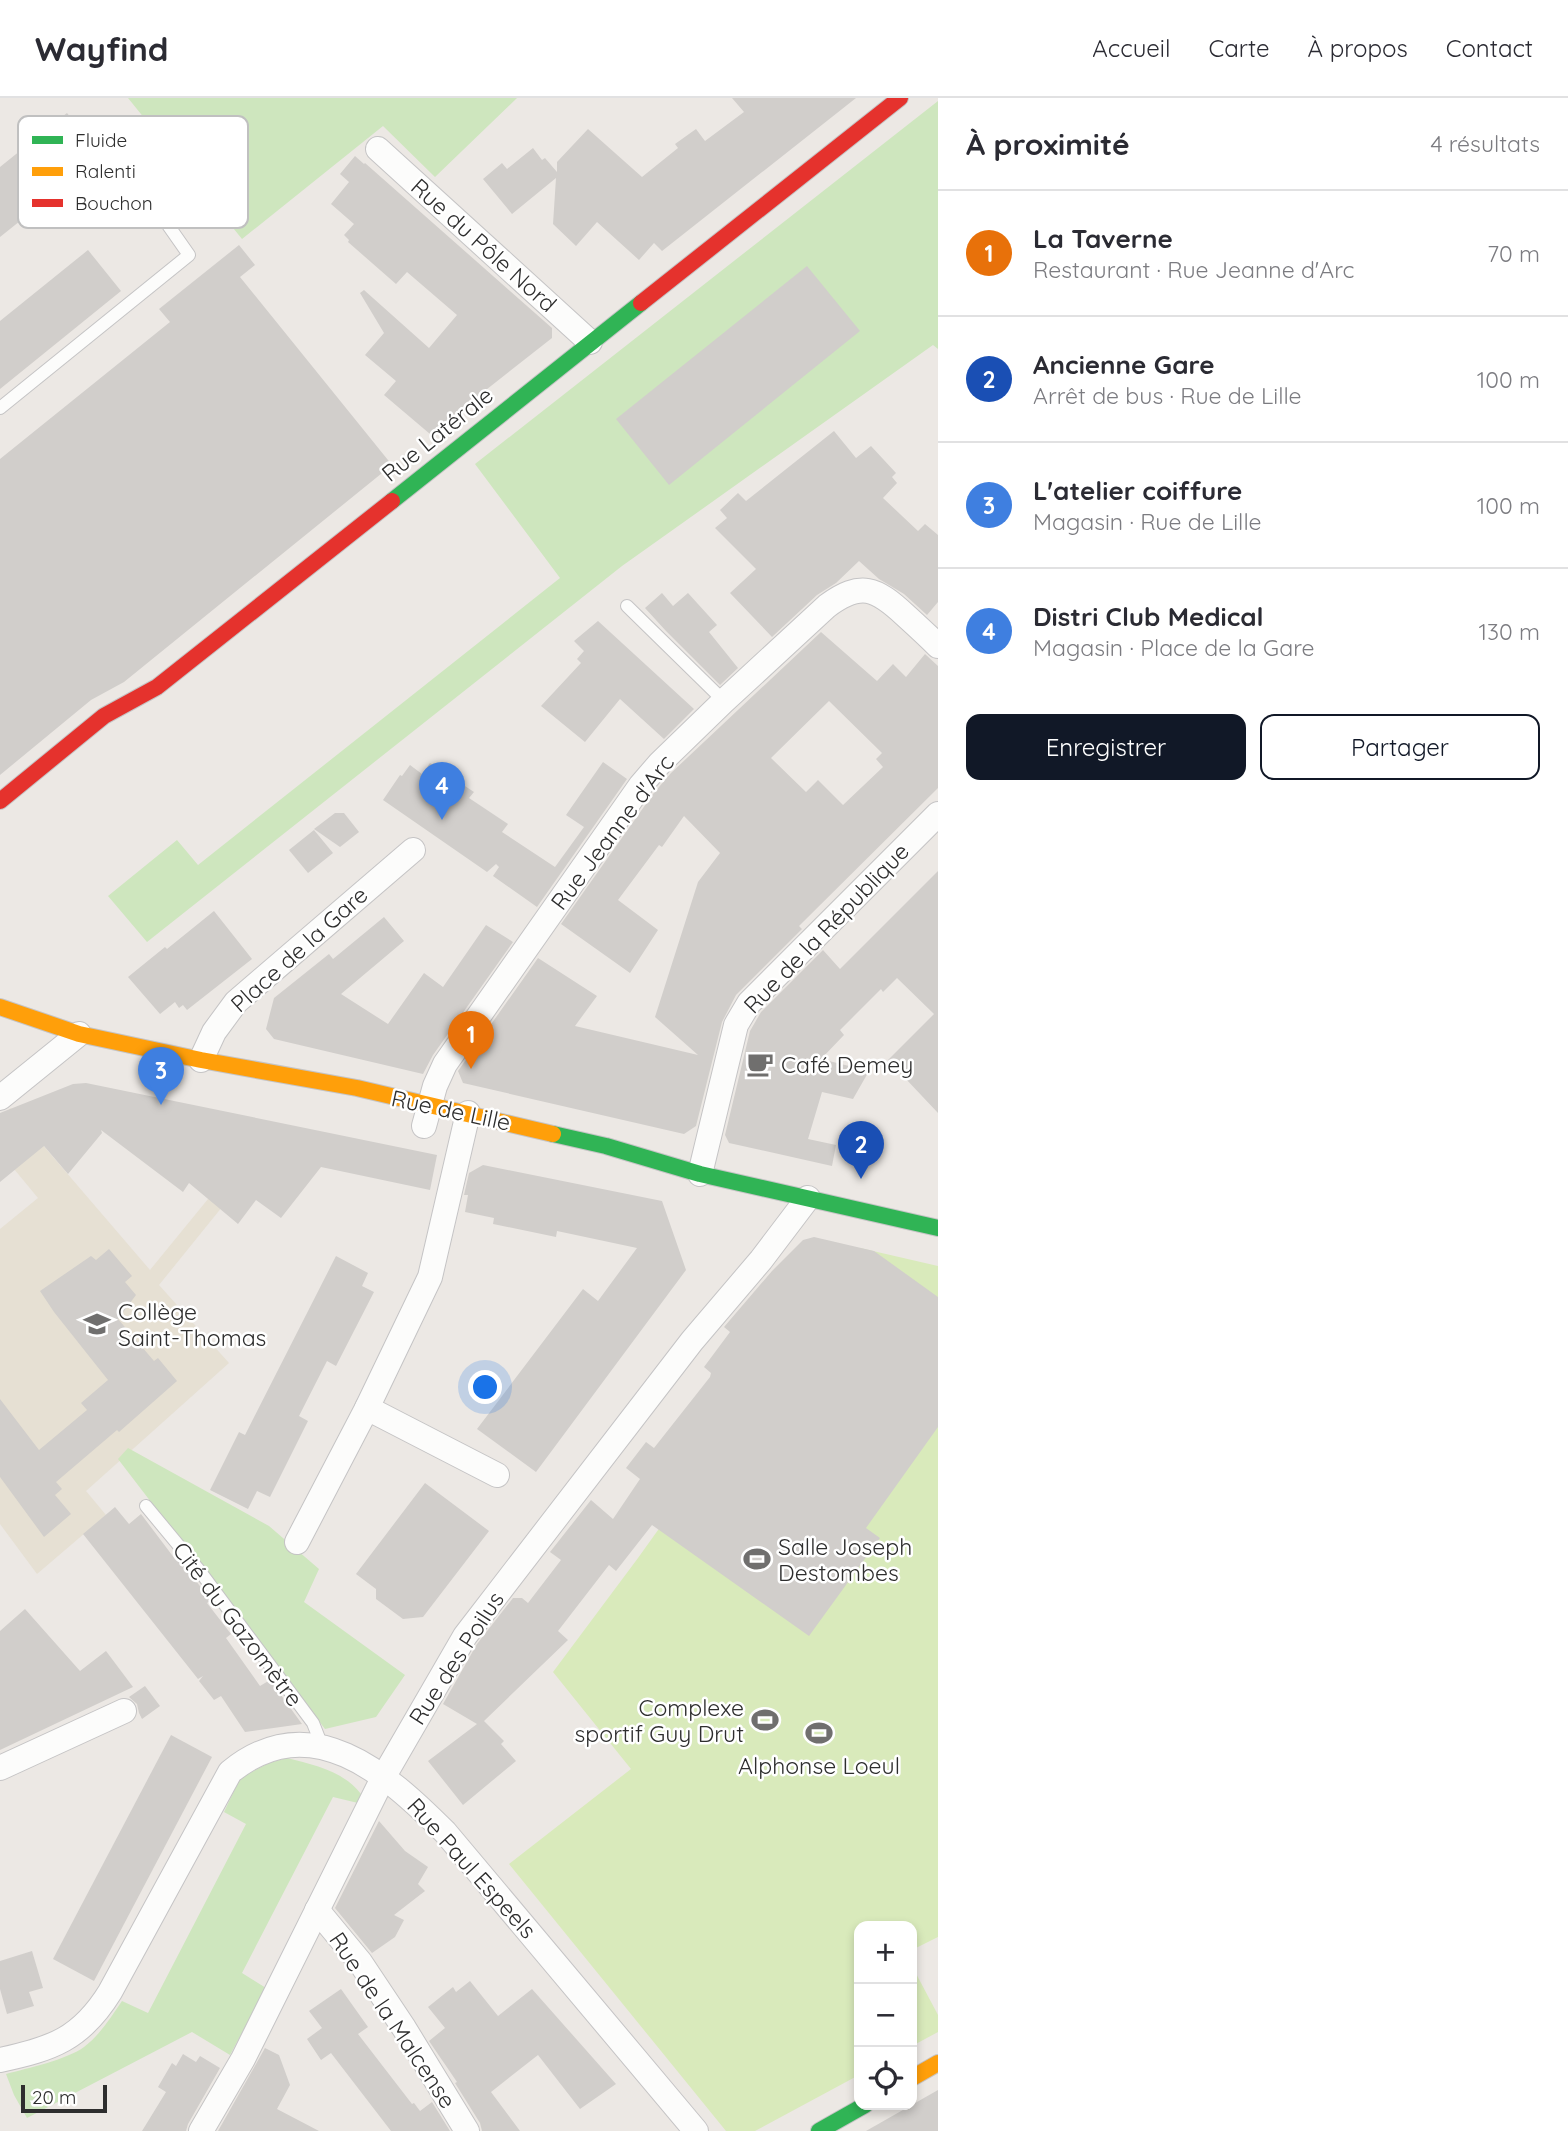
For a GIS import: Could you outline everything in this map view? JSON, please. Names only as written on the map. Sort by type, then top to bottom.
[{"type":"street","name":"Rue Latérale","points":[[0,802],[104,716],[157,687],[900,98]]},
{"type":"street","name":"Rue du Pôle Nord","points":[[378,149],[590,342]]},
{"type":"street","name":"Rue Jeanne d'Arc","points":[[297,1542],[368,1408],[430,1277],[445,1125],[445,1064],[455,1048],[641,785],[724,701],[827,606],[851,592],[874,591],[935,637]]},
{"type":"street","name":"Rue de la République","points":[[699,1174],[736,1025],[742,1012],[938,814]]},
{"type":"street","name":"Place de la Gare","points":[[201,1060],[214,1032],[236,1002],[413,850]]},
{"type":"street","name":"Rue de Lille","points":[[0,1007],[79,1034],[201,1060],[314,1079],[445,1125],[607,1146],[699,1174],[938,1228]]},
{"type":"street","name":"Rue de Lille","points":[[19,1031],[79,1034]]},
{"type":"street","points":[[0,1098],[79,1034]]},
{"type":"street","name":"Rue de Lille","points":[[201,1060],[292,1092]]},
{"type":"street","name":"Rue de Lille","points":[[589,1159],[699,1174]]},
{"type":"street","name":"Rue des Poilus","points":[[201,2131],[232,2079],[384,1776],[465,1636],[692,1341],[761,1260],[808,1198]]},
{"type":"street","points":[[368,1408],[497,1475]]},
{"type":"street","points":[[0,1768],[124,1711]]},
{"type":"street","name":"Rue Paul Espeels","points":[[0,2060],[43,2050],[83,2028],[110,1992],[230,1772],[256,1754],[272,1748],[304,1744],[334,1750],[384,1776],[446,1832],[696,2131]]},
{"type":"street","name":"Rue de la Malcense","points":[[317,1910],[367,1973],[467,2131]]},
{"type":"street","points":[[917,2075],[938,2063]]},
{"type":"street","points":[[819,2131],[856,2110]]},
{"type":"lane","points":[[0,408],[189,255],[170,228]]},
{"type":"lane","points":[[627,606],[724,701]]},
{"type":"lane","name":"Cité du Gazomètre","points":[[146,1506],[200,1570],[313,1723],[322,1746]]},
{"type":"shaded area","name":"Collège Saint-Thomas","points":[[11,1108],[150,1270],[226,1177],[239,1186],[159,1285],[229,1363],[86,1491],[106,1515],[37,1574],[0,1524],[0,1229],[38,1198],[0,1152],[0,1117]]},
{"type":"green space","points":[[128,98],[517,98],[435,177],[383,126],[242,239],[233,228],[248,228],[248,116],[143,116]]},
{"type":"green space","points":[[938,101],[938,349],[933,345],[622,566],[147,942],[108,896],[177,840],[198,865],[560,578],[475,464]]},
{"type":"green space","name":"Complexe sportif Guy Drut","points":[[860,1248],[938,1266],[938,1937],[917,1948],[917,1921],[854,1921],[854,2078],[755,2131],[726,2131],[509,1864],[631,1769],[553,1672]]},
{"type":"green space","points":[[128,1448],[269,1526],[319,1569],[304,1602],[405,1675],[376,1717],[325,1729],[118,1459]]},
{"type":"green space","points":[[287,1758],[337,1774],[361,1794],[358,1803],[333,1797],[242,1973],[266,1988],[230,2055],[192,2032],[27,2118],[6,2074],[57,2060],[84,2047],[100,2031],[122,2001],[148,2013],[246,1824],[224,1812],[240,1778],[269,1763]]},
{"type":"green space","points":[[917,1975],[938,2015],[938,2032],[917,2043]]},
{"type":"building","points":[[732,98],[856,98],[662,251],[654,243],[639,260],[597,222],[576,246],[553,224],[556,178],[512,214],[483,179],[502,163],[507,169],[533,148],[542,160],[545,158],[557,172],[557,162],[588,129],[642,177],[678,148],[675,144],[696,129],[705,141],[744,112]]},
{"type":"building","points":[[18,152],[18,223],[0,237],[0,167]]},
{"type":"building","points":[[355,156],[552,328],[552,338],[430,434],[384,395],[396,381],[365,355],[384,333],[360,293],[364,290],[429,348],[457,315],[407,272],[396,284],[348,242],[344,235],[354,224],[331,204],[349,182],[340,174]]},
{"type":"building","points":[[239,245],[255,265],[240,277],[392,465],[124,682],[91,700],[0,775],[0,459],[170,322],[159,309]]},
{"type":"building","points":[[88,250],[121,291],[0,389],[0,321]]},
{"type":"building","points":[[807,266],[860,331],[669,485],[616,419]]},
{"type":"building","points":[[834,431],[856,458],[871,446],[896,473],[892,477],[897,483],[883,498],[918,531],[925,524],[938,535],[938,602],[927,615],[904,594],[879,579],[859,561],[772,637],[730,593],[756,569],[715,528],[727,518],[720,510],[738,493],[746,501]]},
{"type":"building","points":[[662,593],[673,606],[688,593],[717,625],[709,632],[738,668],[720,685],[645,608]]},
{"type":"building","points":[[598,621],[694,709],[664,739],[620,699],[585,742],[541,706],[581,663],[577,659],[584,651],[574,641]]},
{"type":"building","points":[[821,632],[877,681],[893,664],[906,677],[925,654],[938,666],[938,788],[799,926],[802,929],[736,995],[722,1022],[696,1126],[684,1134],[463,1083],[458,1071],[538,958],[597,996],[575,1026],[698,1055],[655,1017],[698,882],[720,853],[684,816],[618,900],[658,930],[630,973],[561,924],[653,794],[671,773]],"holes":[[[829,701],[882,753],[876,759],[883,767],[843,805],[818,780],[806,792],[771,758]]]},
{"type":"building","points":[[603,762],[627,779],[537,907],[493,876],[499,867],[496,864],[487,872],[383,800],[410,765],[422,774],[430,763],[474,792],[469,798],[508,824],[502,832],[555,867],[584,827],[566,815]]},
{"type":"building","points":[[335,813],[344,813],[359,832],[340,847],[314,829]]},
{"type":"building","points":[[314,830],[333,853],[308,873],[289,850]]},
{"type":"building","points":[[938,871],[938,1113],[888,1060],[934,1014],[897,978],[883,992],[881,989],[840,1030],[844,1035],[821,1059],[869,1071],[853,1099],[822,1092],[808,1139],[836,1145],[832,1166],[729,1143],[725,1135],[750,1031],[761,1012],[823,950],[840,969]]},
{"type":"building","points":[[214,911],[252,959],[187,1010],[183,1005],[179,1008],[175,1002],[160,1014],[128,977]]},
{"type":"building","points":[[384,917],[404,941],[341,994],[388,1024],[424,973],[443,987],[486,925],[513,942],[433,1055],[423,1074],[274,1039],[266,1029],[274,998],[329,954],[333,959]]},
{"type":"building","points":[[86,1083],[437,1155],[430,1190],[321,1167],[281,1218],[256,1200],[238,1224],[189,1183],[183,1192],[101,1130],[102,1133],[68,1174],[44,1146],[0,1182],[0,1113],[73,1084]]},
{"type":"building","points":[[483,1165],[662,1201],[686,1270],[536,1472],[477,1429],[583,1289],[598,1301],[637,1248],[557,1231],[556,1237],[493,1224],[494,1218],[465,1212],[468,1195],[464,1195],[469,1173]]},
{"type":"building","points":[[814,1237],[874,1251],[938,1297],[938,1427],[866,1528],[880,1538],[809,1636],[652,1525],[616,1571],[609,1565],[558,1631],[568,1640],[484,1721],[504,1741],[501,1744],[516,1761],[463,1805],[428,1761],[477,1724],[443,1704],[477,1644],[513,1598],[522,1598],[528,1603],[561,1560],[550,1552],[591,1500],[613,1519],[640,1479],[626,1468],[646,1442],[654,1448],[710,1377],[711,1373],[704,1367],[730,1332],[724,1327],[772,1271],[803,1240]]},
{"type":"building","points":[[109,1249],[132,1276],[125,1282],[136,1295],[118,1319],[154,1361],[158,1358],[177,1381],[56,1482],[62,1489],[55,1495],[71,1514],[44,1537],[0,1477],[0,1399],[39,1450],[87,1410],[81,1403],[108,1380],[40,1291],[91,1256],[96,1260]]},
{"type":"building","points":[[336,1256],[368,1273],[362,1286],[374,1292],[336,1366],[327,1361],[299,1416],[308,1421],[270,1497],[257,1491],[248,1509],[210,1490],[239,1432],[245,1435]]},
{"type":"building","points":[[425,1483],[489,1531],[423,1617],[403,1619],[376,1599],[376,1589],[356,1574]]},
{"type":"building","points":[[115,1507],[129,1524],[141,1514],[211,1600],[207,1603],[231,1634],[226,1638],[260,1686],[270,1680],[302,1724],[245,1732],[221,1696],[214,1700],[199,1681],[203,1676],[198,1679],[83,1534]]},
{"type":"building","points":[[25,1609],[80,1671],[106,1651],[133,1687],[0,1750],[0,1631]]},
{"type":"building","points":[[145,1686],[160,1706],[142,1719],[137,1704],[129,1697]]},
{"type":"building","points":[[171,1735],[212,1757],[94,1981],[53,1959]]},
{"type":"building","points":[[379,1821],[405,1851],[428,1867],[418,1884],[425,1891],[394,1915],[404,1920],[395,1937],[372,1953],[335,1908]]},
{"type":"building","points":[[32,1951],[43,1988],[29,1992],[34,2006],[7,2014],[0,1989],[0,1961]]},
{"type":"building","points":[[470,1981],[498,2016],[532,1989],[616,2084],[580,2109],[538,2055],[491,2092],[520,2131],[482,2131],[480,2123],[455,2083],[457,2082],[429,2041],[445,2028],[428,2007],[453,1987],[456,1992]]},
{"type":"building","points":[[341,1989],[368,2027],[358,2034],[412,2104],[420,2111],[432,2102],[450,2131],[391,2131],[331,2053],[321,2060],[307,2039],[322,2028],[309,2011]]},
{"type":"building","points":[[265,2048],[279,2055],[290,2085],[277,2109],[319,2131],[218,2131]]},
{"type":"building","points":[[183,2054],[196,2062],[200,2056],[220,2068],[186,2131],[142,2131],[166,2092],[158,2087],[172,2063],[176,2066]]},
{"type":"building","points":[[938,2090],[938,2131],[866,2131],[903,2110],[917,2110],[917,2102]]},
{"type":"traffic: fast","points":[[392,501],[641,303]]},
{"type":"traffic: fast","points":[[553,1134],[606,1146],[700,1174],[938,1228]]},
{"type":"traffic: fast","points":[[819,2131],[856,2110]]},
{"type":"traffic: slow","points":[[0,1007],[79,1034],[201,1060],[357,1088],[553,1134]]},
{"type":"traffic: slow","points":[[917,2075],[938,2063]]},
{"type":"traffic: jam","points":[[641,303],[900,98]]},
{"type":"traffic: jam","points":[[0,801],[104,716],[157,687],[392,501]]},
{"type":"place","name":"Distri Club Medical","points":[[442,820]]},
{"type":"place","name":"Café Demey","points":[[760,1064]]},
{"type":"place","name":"La Taverne","points":[[471,1069]]},
{"type":"place","name":"L'atelier coiffure","points":[[161,1105]]},
{"type":"place","name":"Ancienne Gare","points":[[861,1179]]},
{"type":"place","name":"Collège Saint-Thomas","points":[[97,1324]]},
{"type":"place","name":"Salle Joseph Destombes","points":[[757,1559]]},
{"type":"place","name":"Complexe sportif Guy Drut","points":[[765,1720]]},
{"type":"place","name":"Alphonse Loeul","points":[[819,1733]]}]
